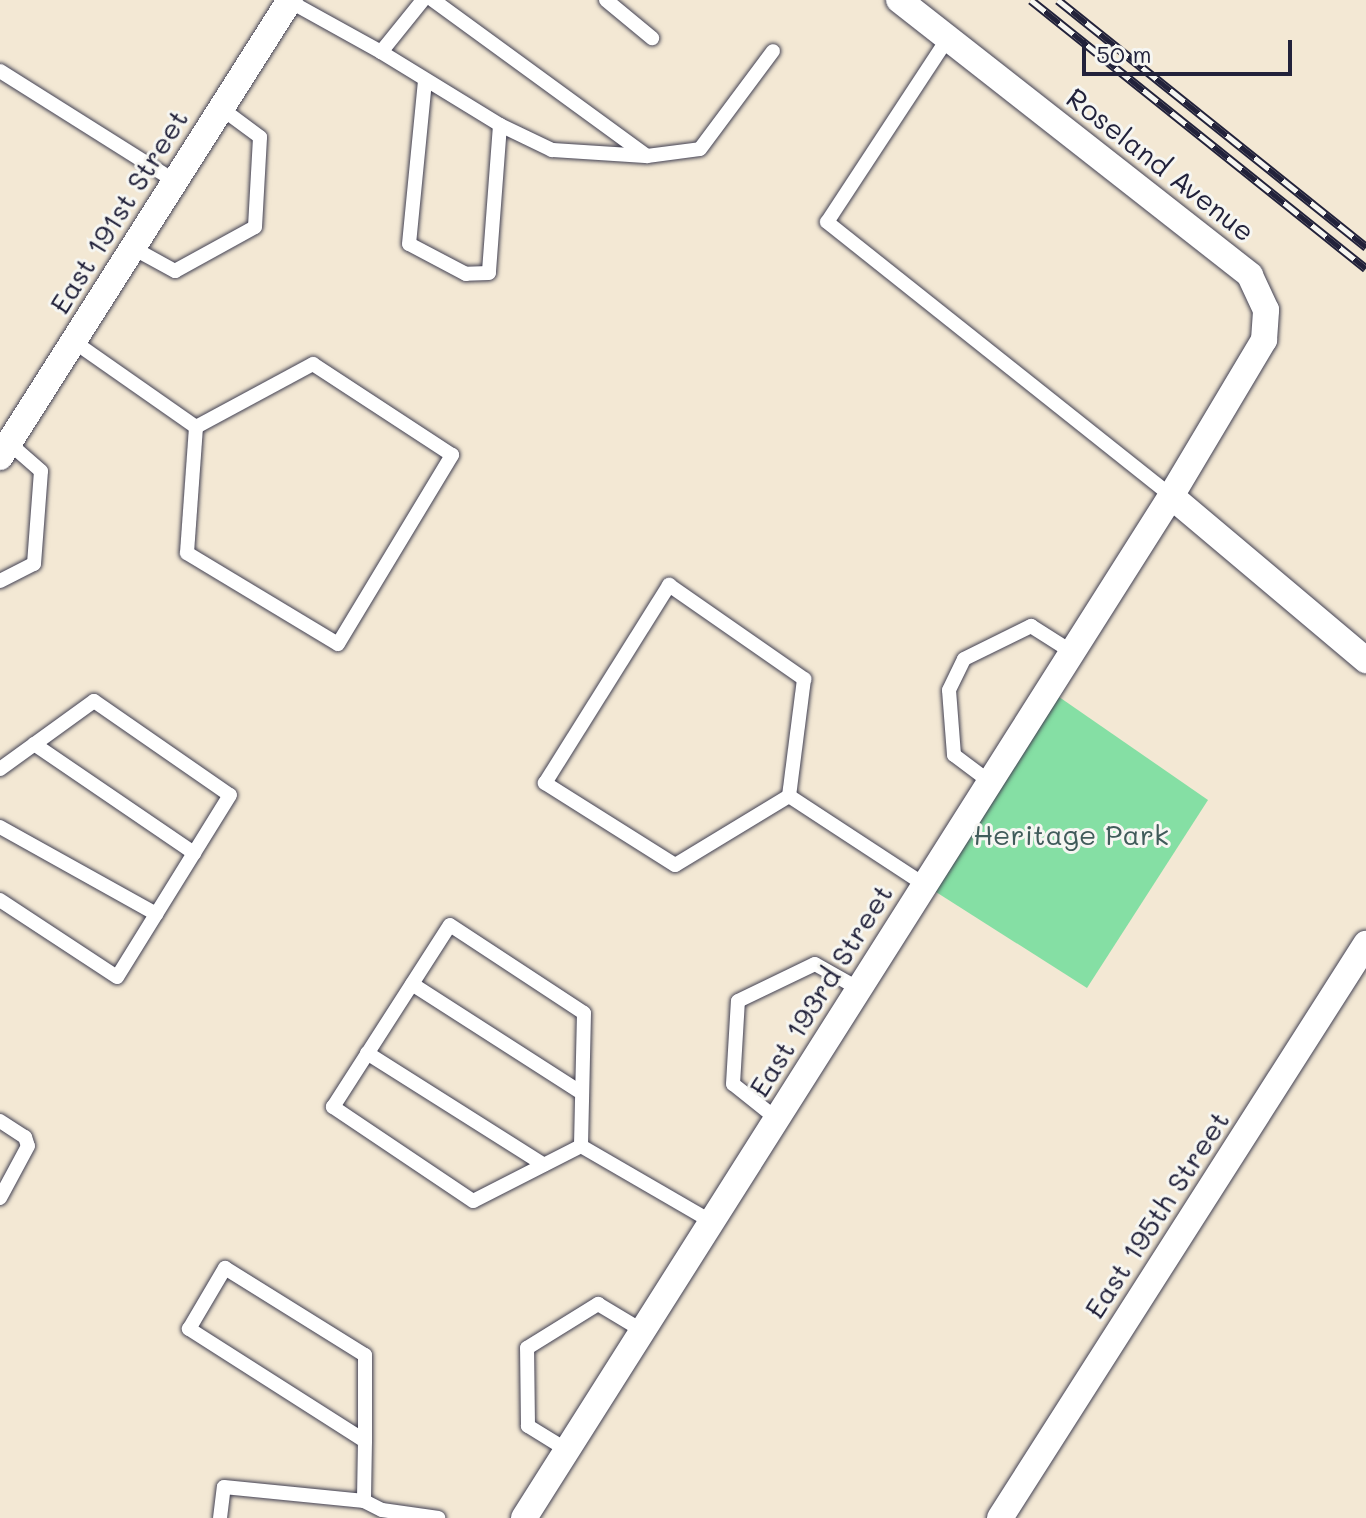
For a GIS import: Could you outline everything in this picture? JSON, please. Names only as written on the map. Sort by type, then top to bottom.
[{"type":"street","name":"East 191st Street","points":[[4,450],[289,0]]},
{"type":"street","name":"Roseland Avenue","points":[[899,0],[1250,275],[1266,310],[1264,340],[1171,496]]},
{"type":"street","name":"East 193rd Street","points":[[524,1518],[1171,496]]},
{"type":"street","points":[[1171,496],[1366,660]]},
{"type":"street","name":"East 195th Street","points":[[1000,1518],[1366,944]]},
{"type":"lane","points":[[289,0],[500,125],[552,150],[647,156],[700,149],[773,51]]},
{"type":"lane","points":[[381,52],[423,0]]},
{"type":"lane","points":[[433,0],[647,156]]},
{"type":"lane","points":[[606,0],[652,38]]},
{"type":"lane","points":[[948,38],[827,222],[1171,496]]},
{"type":"lane","points":[[0,71],[175,181]]},
{"type":"lane","points":[[425,80],[409,244],[466,274],[489,273],[500,125]]},
{"type":"lane","points":[[133,248],[175,271],[255,227],[260,137],[221,108]]},
{"type":"lane","points":[[73,341],[196,427]]},
{"type":"lane","points":[[313,364],[452,455],[338,644],[187,553],[196,427],[313,364]]},
{"type":"lane","points":[[0,581],[34,564],[41,471],[4,450]]},
{"type":"lane","points":[[669,585],[804,679],[789,796],[675,865],[545,783],[669,585]]},
{"type":"lane","points":[[990,782],[954,755],[949,690],[964,659],[1031,626],[1072,652]]},
{"type":"lane","points":[[0,769],[94,701],[230,795],[117,977],[0,900]]},
{"type":"lane","points":[[34,744],[194,853]]},
{"type":"lane","points":[[789,796],[925,885]]},
{"type":"lane","points":[[0,827],[156,914]]},
{"type":"lane","points":[[450,925],[584,1013],[581,1146],[473,1201],[333,1107],[450,925]]},
{"type":"lane","points":[[777,1119],[733,1084],[738,1001],[815,964],[859,989]]},
{"type":"lane","points":[[412,984],[582,1093]]},
{"type":"lane","points":[[367,1053],[544,1165]]},
{"type":"lane","points":[[0,1121],[25,1137],[28,1146],[0,1198]]},
{"type":"lane","points":[[581,1146],[712,1222]]},
{"type":"lane","points":[[364,1501],[365,1441],[365,1355],[225,1268],[189,1329],[365,1441]]},
{"type":"lane","points":[[567,1450],[528,1426],[527,1348],[598,1304],[643,1331]]},
{"type":"lane","points":[[220,1518],[224,1487],[364,1501],[382,1510],[438,1518]]},
{"type":"green space","name":"Heritage Park","points":[[1049,690],[1208,800],[1087,988],[925,885]]},
{"type":"railway","points":[[1031,0],[1366,268]]},
{"type":"railway","points":[[1058,0],[1366,247]]}]
